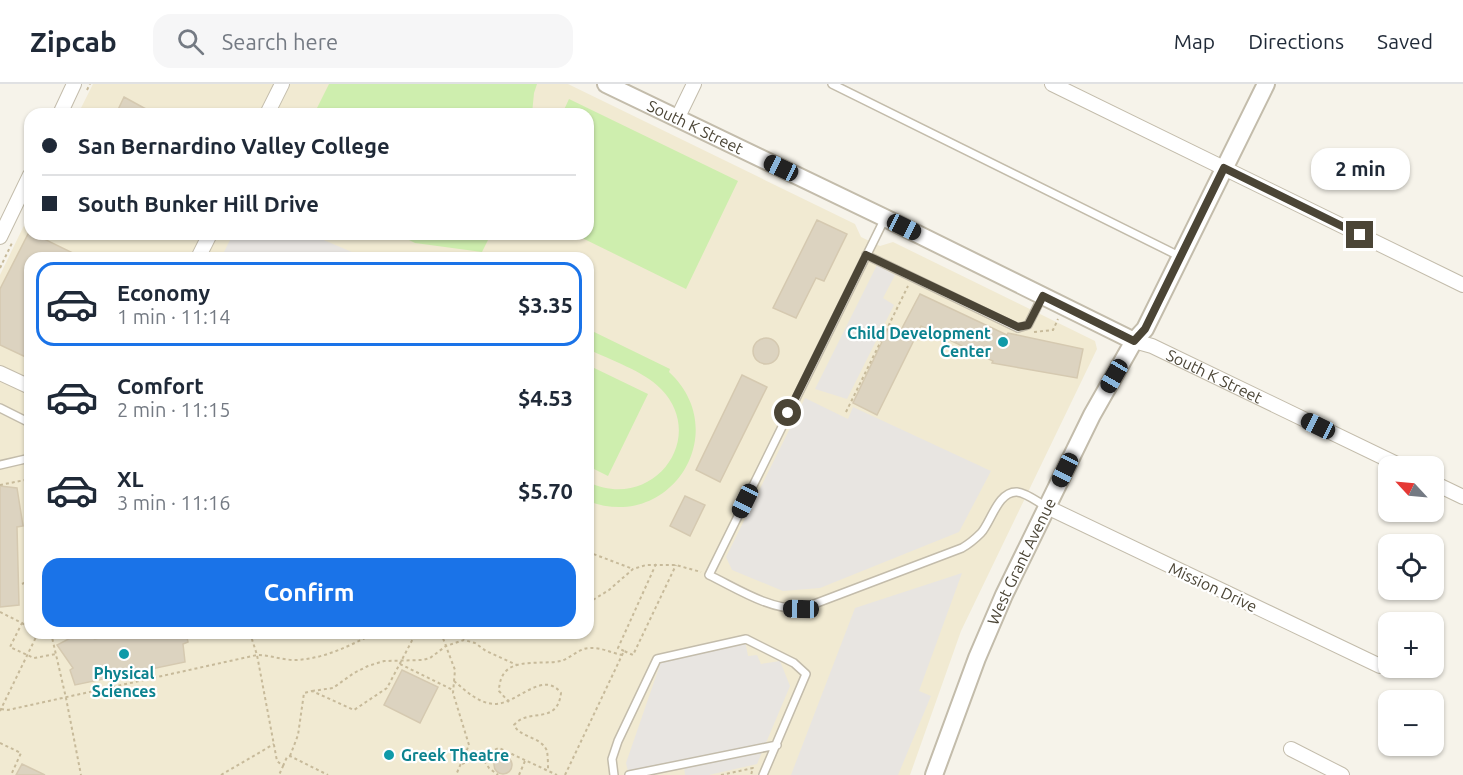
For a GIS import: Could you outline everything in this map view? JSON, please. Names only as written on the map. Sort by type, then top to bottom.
[{"type":"street","points":[[63,108],[74,84]]},
{"type":"street","points":[[270,108],[282,84]]},
{"type":"street","name":"South K Street","points":[[606,84],[1134,341],[1152,346],[1380,456]]},
{"type":"street","points":[[677,119],[694,84]]},
{"type":"street","points":[[1052,84],[1463,285]]},
{"type":"street","name":"West Grant Avenue","points":[[934,775],[977,658],[1004,595],[1092,415],[1134,341],[1145,329],[1266,84]]},
{"type":"street","points":[[0,237],[24,187]]},
{"type":"street","points":[[0,373],[24,384]]},
{"type":"street","points":[[1444,488],[1463,497]]},
{"type":"street","name":"Mission Drive","points":[[1047,507],[1378,665]]},
{"type":"street","points":[[1291,750],[1342,775]]},
{"type":"lane","points":[[832,84],[1181,256]]},
{"type":"lane","points":[[885,218],[709,575],[772,605],[785,609],[801,609],[962,548],[981,533],[996,508],[1008,494],[1016,492],[1047,507]]},
{"type":"lane","points":[[866,255],[1018,327],[1028,325],[1043,296]]},
{"type":"lane","points":[[0,408],[24,420]]},
{"type":"lane","points":[[0,465],[24,459]]},
{"type":"lane","points":[[614,775],[612,759],[618,741],[657,659],[746,639],[794,663],[807,674],[763,775]]},
{"type":"lane","points":[[629,775],[777,745]]},
{"type":"path","points":[[846,412],[908,285],[915,289]]},
{"type":"path","points":[[1031,333],[1053,330],[1058,319]]},
{"type":"path","points":[[0,484],[24,480]]},
{"type":"path","points":[[594,554],[633,568],[656,564],[676,565],[709,575]]},
{"type":"path","points":[[656,564],[618,648],[633,655],[676,565]]},
{"type":"path","points":[[594,599],[609,590],[633,568]]},
{"type":"path","points":[[0,612],[22,623],[10,647],[34,658],[56,654]]},
{"type":"path","points":[[35,639],[0,710],[66,698],[257,655],[294,660],[314,657],[339,651],[363,639]]},
{"type":"path","points":[[52,639],[81,775]]},
{"type":"path","points":[[252,639],[278,761],[283,766]]},
{"type":"path","points":[[312,692],[354,710],[387,688],[413,639]]},
{"type":"path","points":[[443,639],[455,670],[453,690],[469,745],[456,775]]},
{"type":"path","points":[[279,775],[298,735],[304,693],[333,688],[354,673],[384,661],[401,663],[430,658],[446,646],[464,640],[475,643],[486,651],[517,665]]},
{"type":"path","points":[[509,702],[499,691],[499,680],[510,668],[517,665],[562,661],[589,647],[622,655]]},
{"type":"path","points":[[565,775],[624,651]]},
{"type":"path","points":[[401,663],[453,690]]},
{"type":"path","points":[[454,681],[477,699],[493,704],[509,702],[539,685],[556,686],[561,693],[560,704],[549,714],[519,719],[514,725],[516,730],[541,743],[547,752],[548,771]]},
{"type":"path","points":[[0,742],[21,753],[11,775]]},
{"type":"path","points":[[221,775],[274,744]]},
{"type":"path","points":[[462,764],[499,748],[557,775]]},
{"type":"path","points":[[290,756],[328,775]]},
{"type":"path","points":[[481,756],[489,768],[498,775]]},
{"type":"path","points":[[519,775],[526,760]]},
{"type":"path","points":[[721,775],[753,768],[751,775]]},
{"type":"shaded area","points":[[93,84],[568,84],[855,224],[861,237],[880,246],[893,242],[1095,341],[1097,349],[961,631],[910,775],[0,775],[0,275],[24,225],[24,240],[594,240],[594,108],[81,108]]},
{"type":"shaded area","points":[[230,240],[324,240],[352,252],[224,252]]},
{"type":"shaded area","points":[[877,265],[895,275],[883,298],[894,305],[847,399],[815,389]]},
{"type":"shaded area","points":[[805,398],[848,419],[853,407],[991,471],[959,532],[820,588],[783,591],[732,570],[726,557]]},
{"type":"shaded area","points":[[962,573],[919,691],[931,696],[898,775],[791,775],[855,608]]},
{"type":"shaded area","points":[[744,635],[748,656],[757,655],[761,664],[780,661],[790,686],[757,764],[709,775],[685,775],[684,766],[629,775],[626,763],[664,653]]},
{"type":"green space","points":[[329,84],[537,84],[533,108],[317,108]]},
{"type":"green space","points":[[569,99],[588,108],[565,108]]},
{"type":"green space","points":[[594,111],[738,181],[686,289],[586,240],[594,240]]},
{"type":"green space","points":[[409,240],[488,240],[482,252],[415,243]]},
{"type":"green space","points":[[594,332],[670,369],[669,372],[688,396],[695,422],[694,448],[684,471],[667,490],[644,503],[618,507],[594,502],[594,484],[611,489],[633,487],[652,479],[666,466],[676,448],[679,429],[674,408],[661,389],[626,366],[594,352]]},
{"type":"green space","points":[[594,368],[648,394],[608,476],[594,469]]},
{"type":"building","points":[[124,97],[144,108],[119,108]]},
{"type":"building","points":[[817,220],[847,234],[824,281],[816,278],[796,318],[773,308]]},
{"type":"building","points":[[25,240],[46,240],[71,252],[24,252],[24,356],[0,345],[0,289]]},
{"type":"building","name":"Child Development Center","points":[[920,294],[1007,335],[1008,333],[1083,349],[1077,378],[992,363],[993,361],[921,326],[877,415],[853,403],[890,325],[901,330]]},
{"type":"building","points":[[766,338],[775,342],[779,351],[775,360],[766,364],[757,360],[753,351],[757,342]]},
{"type":"building","points":[[742,375],[767,387],[720,482],[696,470]]},
{"type":"building","points":[[0,486],[17,488],[23,526],[17,527],[19,605],[0,607]]},
{"type":"building","points":[[685,496],[705,505],[690,536],[670,526]]},
{"type":"building","name":"Physical Sciences","points":[[68,639],[187,639],[188,642],[183,644],[185,662],[75,685],[70,670],[73,668],[57,645]]},
{"type":"building","points":[[402,670],[438,687],[420,723],[384,705]]},
{"type":"building","points":[[503,756],[509,759],[512,765],[509,771],[503,774],[497,771],[494,765],[497,759]]},
{"type":"building","points":[[22,764],[45,775],[16,775]]},
{"type":"place","name":"Child Development Center","points":[[1003,342]]},
{"type":"place","name":"Physical Sciences","points":[[124,654]]},
{"type":"place","name":"Greek Theatre","points":[[389,755]]},
{"type":"route","points":[[788,413],[866,255],[1018,327],[1028,325],[1043,296],[1134,341],[1145,329],[1224,168],[1360,235]]}]
